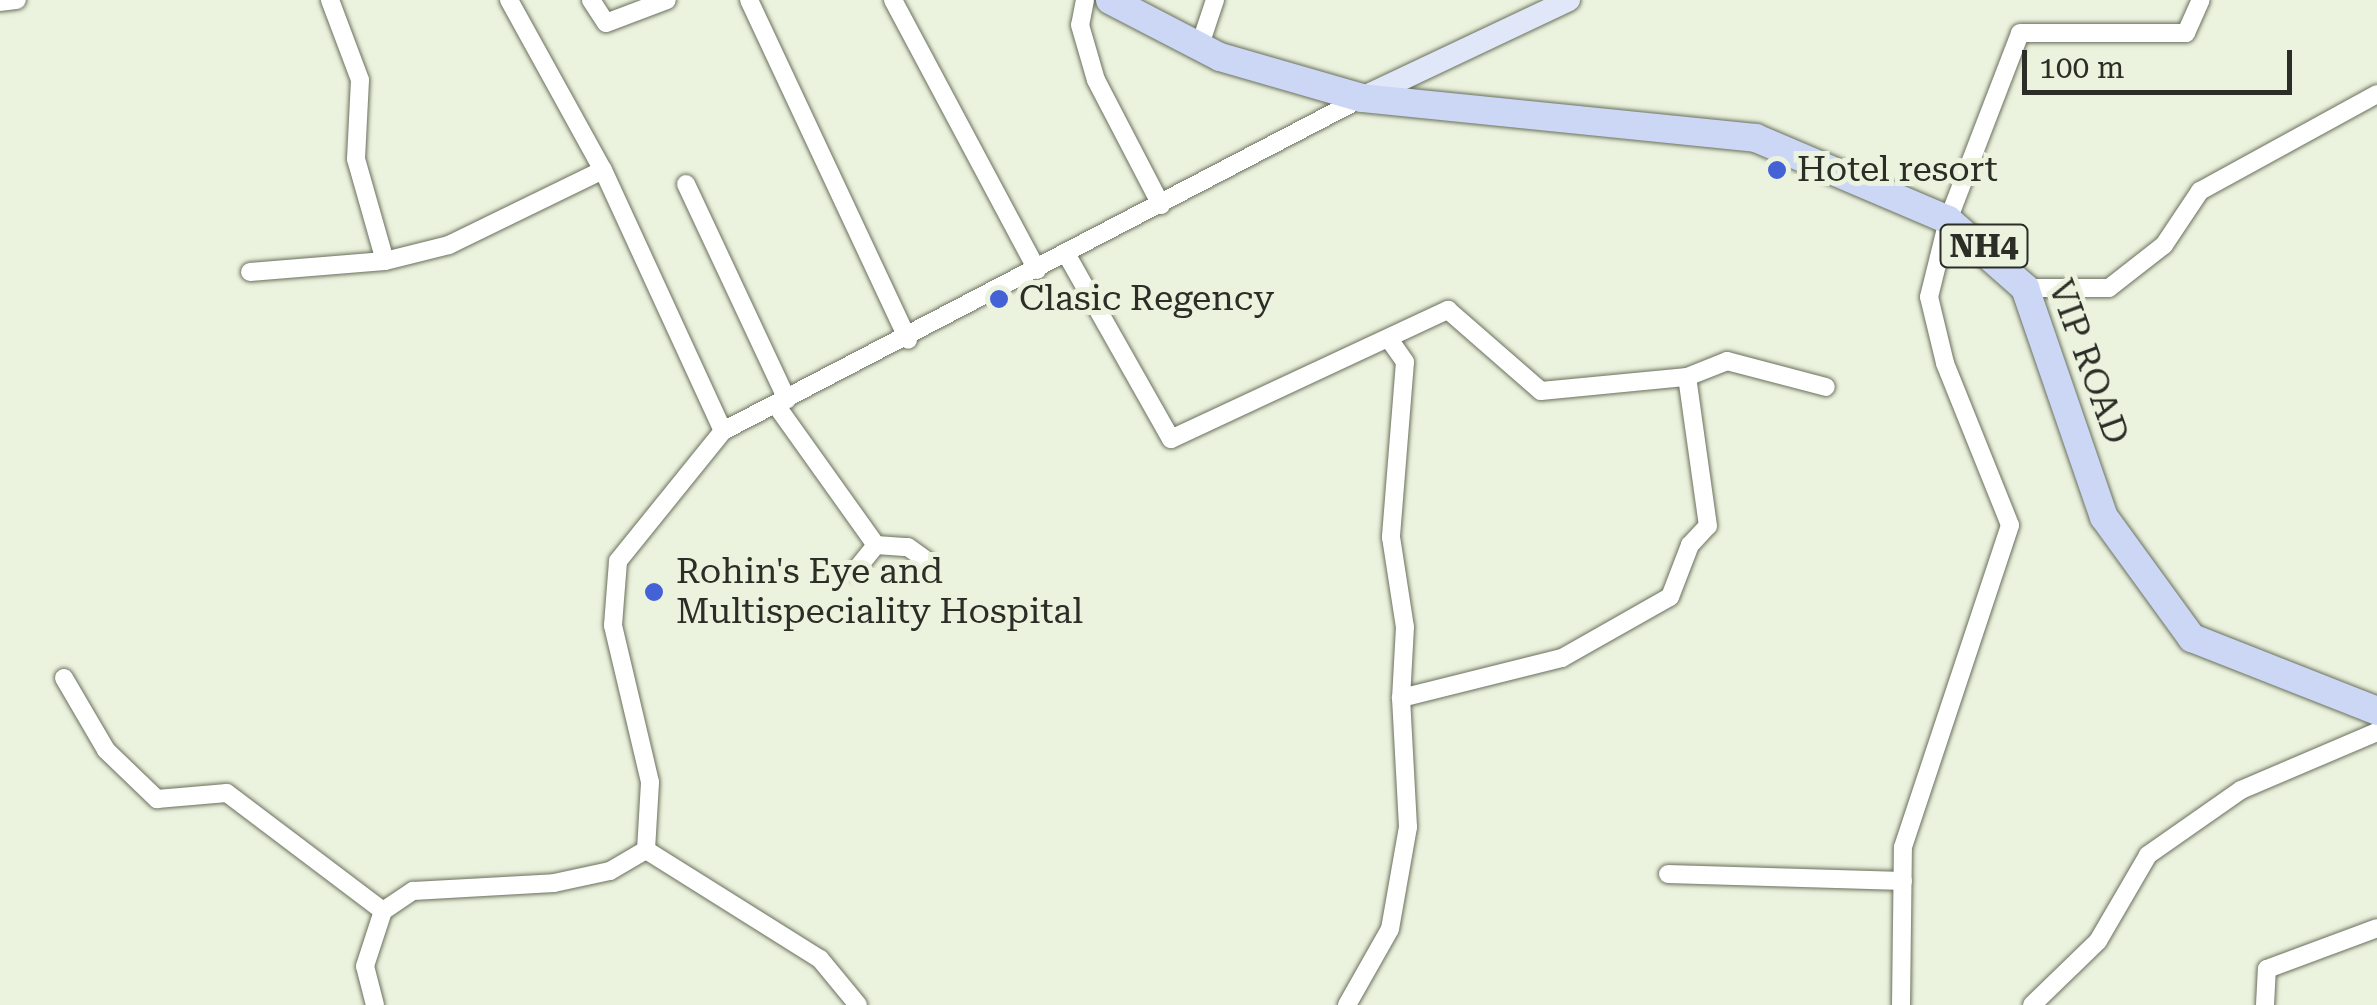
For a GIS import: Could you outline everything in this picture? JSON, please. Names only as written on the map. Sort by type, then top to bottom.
[{"type":"highway","name":"NH4","points":[[1116,2],[1200,48],[1362,98]]},
{"type":"highway","name":"VIP ROAD","points":[[1362,98],[1756,138],[1948,220],[2025,288],[2104,517],[2150,589],[2192,638],[2377,711]]},
{"type":"main road","points":[[1362,98],[1569,0]]},
{"type":"street","points":[[0,2],[18,0]]},
{"type":"street","points":[[330,0],[360,80],[356,159],[385,261]]},
{"type":"street","points":[[509,0],[602,170],[723,431]]},
{"type":"street","points":[[590,0],[606,23],[667,0]]},
{"type":"street","points":[[749,0],[908,340]]},
{"type":"street","points":[[893,0],[1036,270]]},
{"type":"street","points":[[1085,0],[1080,25],[1096,80],[1160,205]]},
{"type":"street","points":[[1200,48],[1215,0]]},
{"type":"street","points":[[1901,1005],[1903,847],[2010,525],[1945,363],[1929,297],[1948,220],[2020,33],[2186,33],[2201,0]]},
{"type":"street","points":[[2025,288],[2109,288],[2164,245],[2200,191],[2377,94]]},
{"type":"street","points":[[646,850],[650,782],[613,625],[618,561],[723,431],[1068,257],[1362,98]]},
{"type":"street","points":[[250,272],[385,261],[450,245],[602,170]]},
{"type":"street","points":[[686,184],[782,402],[876,545]]},
{"type":"street","points":[[1068,257],[1171,439],[1448,310],[1541,390],[1687,377],[1727,361],[1826,387]]},
{"type":"street","points":[[1347,1005],[1390,929],[1408,827],[1401,698],[1405,626],[1391,536],[1404,362],[1390,339]]},
{"type":"street","points":[[1401,698],[1562,658],[1670,597],[1690,545],[1708,526],[1687,377]]},
{"type":"street","points":[[876,545],[908,546],[927,561]]},
{"type":"street","points":[[855,571],[876,545]]},
{"type":"street","points":[[64,678],[106,750],[158,799],[227,792],[384,911]]},
{"type":"street","points":[[2032,1005],[2098,941],[2148,855],[2241,790],[2377,732]]},
{"type":"street","points":[[375,1005],[365,966],[384,911],[412,891],[554,883],[610,871],[646,850]]},
{"type":"street","points":[[646,850],[820,959],[858,1005]]},
{"type":"street","points":[[1668,874],[1902,880]]},
{"type":"street","points":[[2265,1005],[2267,970],[2377,928]]},
{"type":"place","name":"Hotel resort","points":[[1777,170]]},
{"type":"place","name":"Clasic Regency","points":[[999,299]]},
{"type":"place","name":"Rohin's Eye and Multispeciality Hospital","points":[[654,592]]}]
